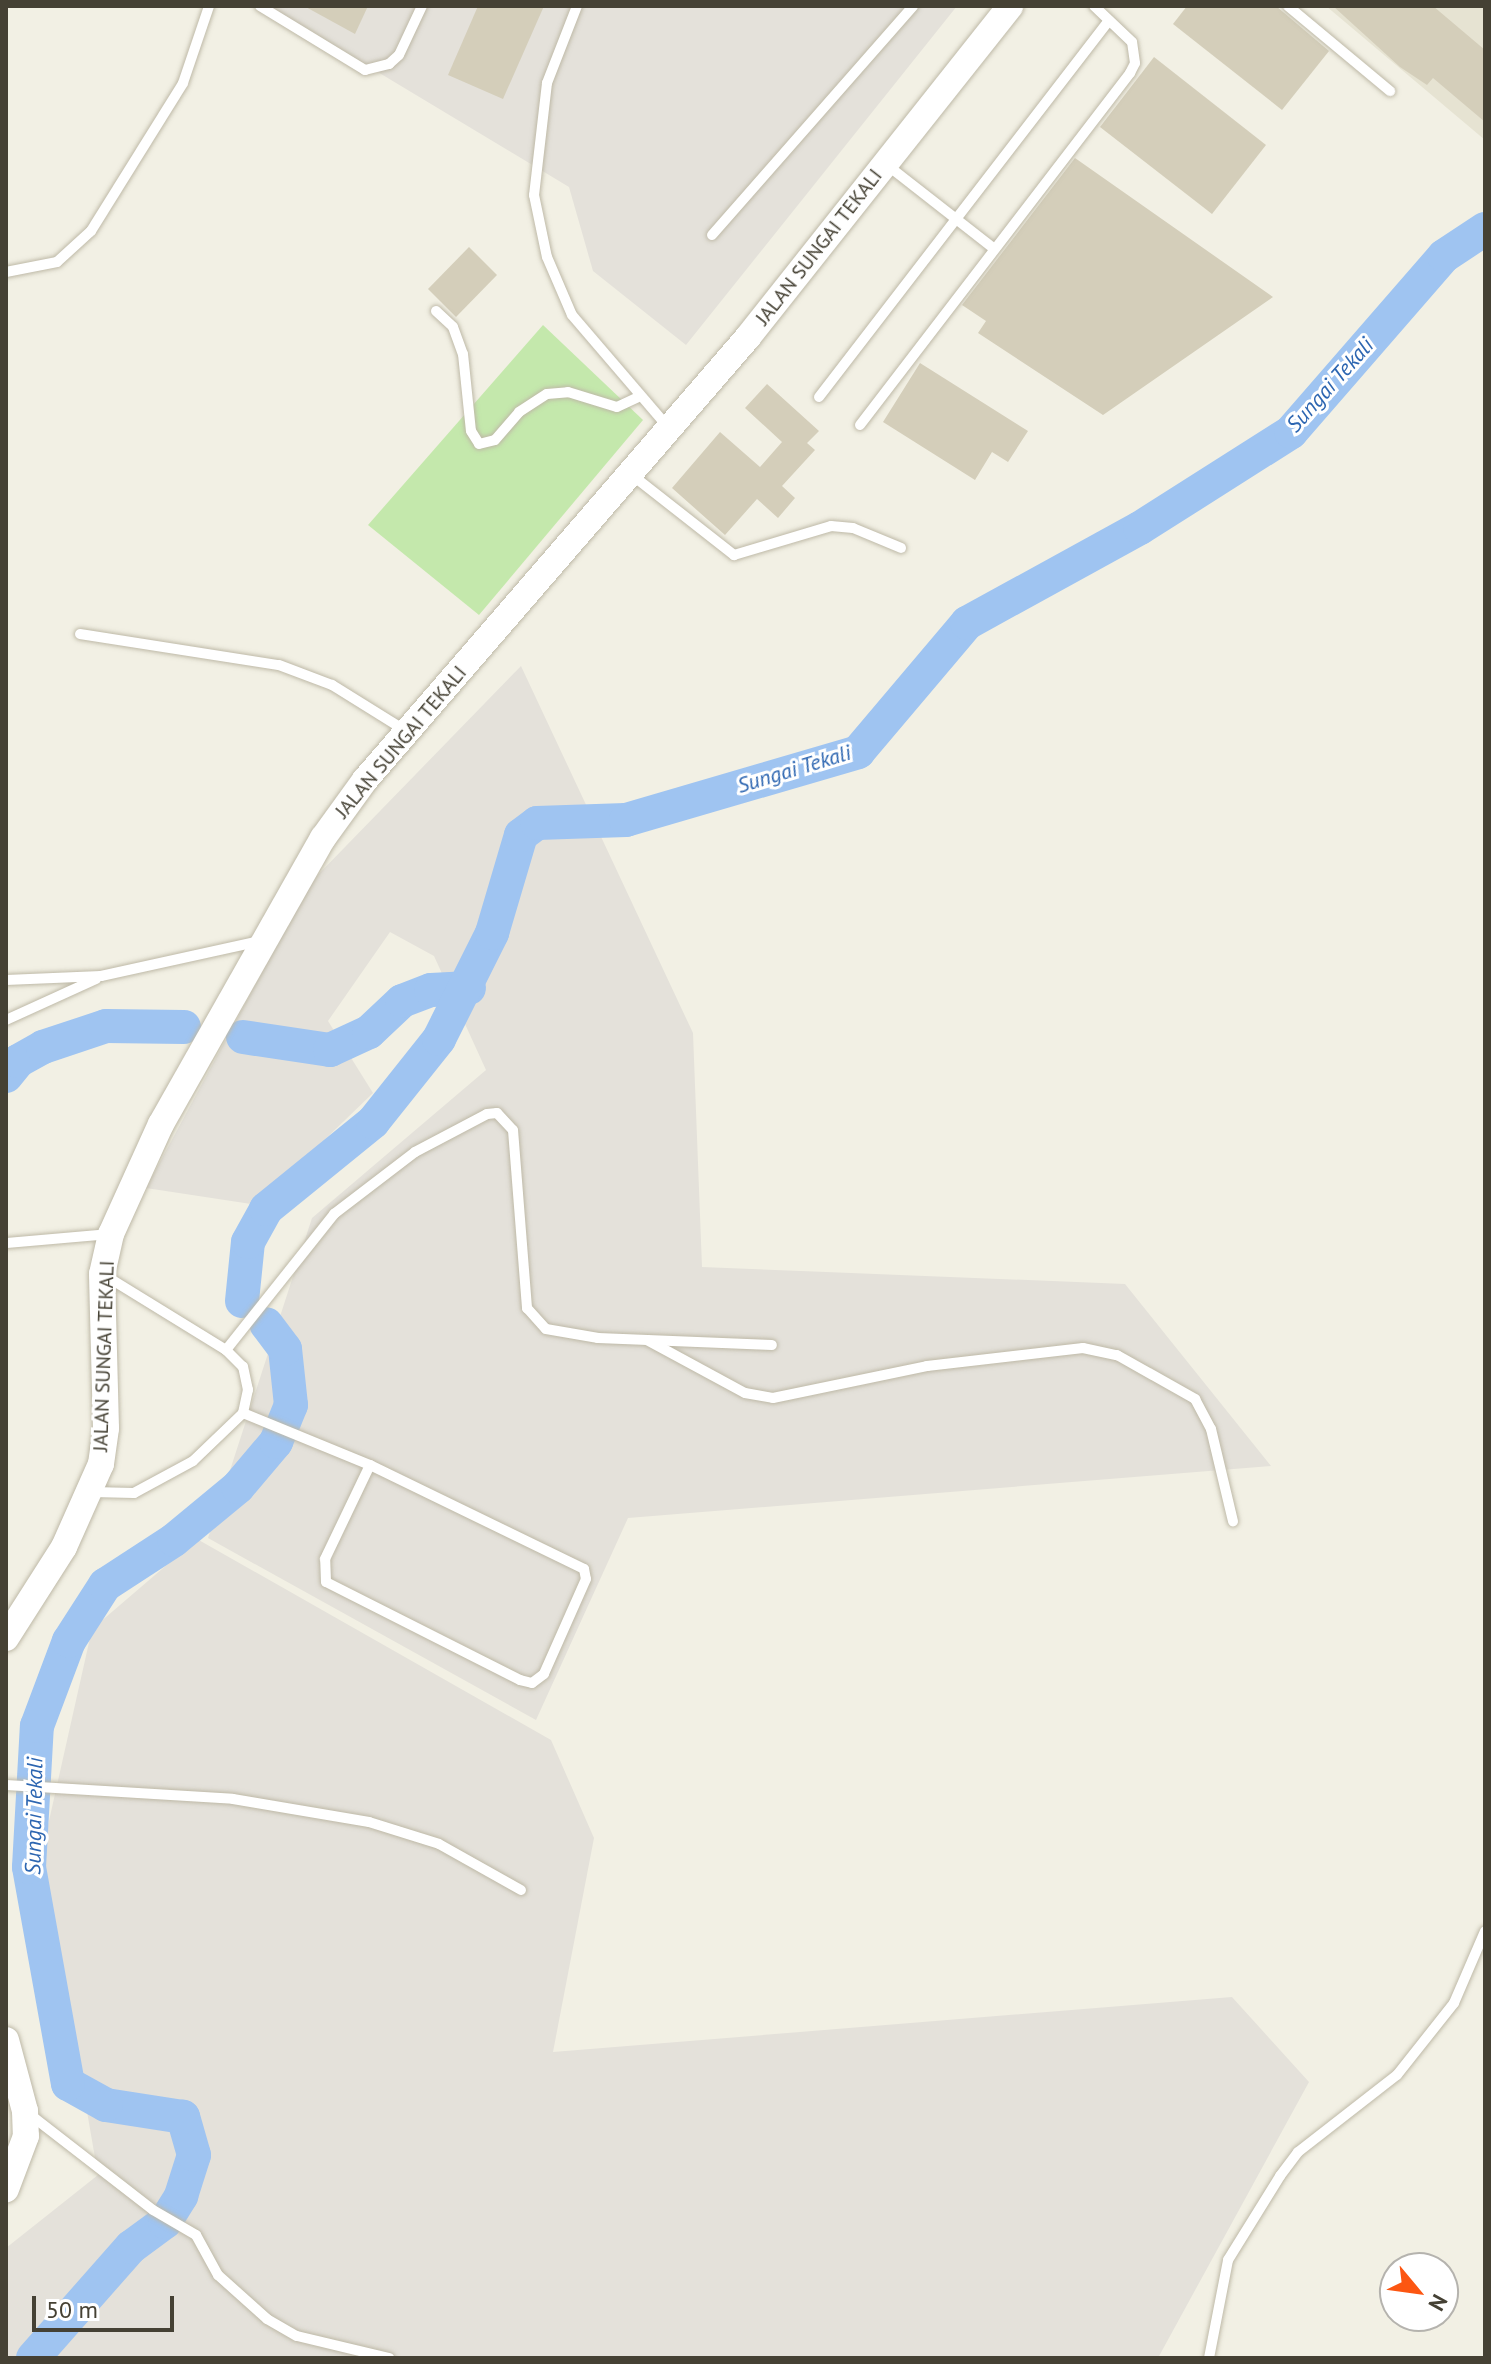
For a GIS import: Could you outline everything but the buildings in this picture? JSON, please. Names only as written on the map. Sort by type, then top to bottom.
[{"type":"street","name":"JALAN SUNGAI TEKALI","points":[[6,1638],[64,1547],[92,1492],[106,1428],[102,1274],[111,1234],[140,1164],[323,838],[407,732],[670,430],[1010,6]]},
{"type":"street","points":[[6,2040],[25,2111],[26,2136],[6,2189]]},
{"type":"lane","points":[[6,272],[57,262],[91,231],[183,83],[209,6]]},
{"type":"lane","points":[[261,6],[349,65],[377,69],[399,55],[422,6]]},
{"type":"lane","points":[[577,6],[547,83],[534,195],[547,257],[572,315],[670,430]]},
{"type":"lane","points":[[712,235],[913,6]]},
{"type":"lane","points":[[860,425],[992,247],[1130,73],[1135,50],[1094,6]]},
{"type":"lane","points":[[1288,6],[1390,91]]},
{"type":"lane","points":[[819,397],[954,218],[1109,21]]},
{"type":"lane","points":[[885,164],[992,247]]},
{"type":"lane","points":[[436,311],[453,327],[463,354],[471,431],[479,444],[487,446],[519,412],[547,394],[568,392],[617,407],[641,396]]},
{"type":"lane","points":[[632,475],[734,555],[831,526],[853,528],[901,548]]},
{"type":"lane","points":[[80,634],[279,665],[332,685],[407,732]]},
{"type":"lane","points":[[6,980],[101,976],[263,941]]},
{"type":"lane","points":[[6,1020],[101,976]]},
{"type":"lane","points":[[226,1350],[334,1214],[415,1152],[487,1114],[506,1119],[513,1130],[527,1308],[556,1333],[772,1345]]},
{"type":"lane","points":[[6,1243],[111,1234]]},
{"type":"lane","points":[[92,1492],[123,1495],[158,1483],[218,1440],[243,1413],[248,1377],[226,1350],[102,1274]]},
{"type":"lane","points":[[641,1337],[745,1393],[773,1398],[927,1366],[1083,1348],[1117,1355],[1195,1399],[1211,1429],[1233,1521]]},
{"type":"lane","points":[[243,1413],[370,1465],[584,1569],[586,1579],[544,1674],[532,1683],[520,1680],[326,1582],[325,1559],[370,1465]]},
{"type":"lane","points":[[6,1785],[48,1790],[233,1799],[369,1822],[439,1844],[521,1890]]},
{"type":"lane","points":[[1209,2358],[1228,2260],[1280,2176],[1298,2152],[1397,2075],[1454,2003],[1485,1931]]},
{"type":"lane","points":[[25,2111],[153,2210],[196,2235],[218,2275],[267,2319],[297,2336],[389,2358]]},
{"type":"shaded area","points":[[268,6],[957,6],[686,345],[593,271],[569,187]]},
{"type":"shaded area","points":[[1326,6],[1485,6],[1485,140]]},
{"type":"shaded area","points":[[521,666],[693,1033],[702,1267],[1125,1284],[1271,1466],[628,1518],[536,1720],[208,1538],[312,1218],[486,1070],[434,956],[390,932],[328,1021],[373,1093],[257,1205],[146,1188],[310,883]]},
{"type":"shaded area","points":[[197,1539],[551,1740],[594,1838],[553,2052],[1232,1997],[1309,2082],[1158,2358],[6,2358],[6,2248],[98,2175],[42,1852],[92,1629]]},
{"type":"green space","points":[[543,325],[643,420],[479,615],[368,525]]},
{"type":"waterway","name":"Sungai Tekali","points":[[242,1301],[248,1242],[266,1209],[373,1122],[439,1039],[492,933],[521,835],[537,823],[626,820],[858,752],[967,623],[1140,528],[1291,432],[1444,256],[1485,229]]},
{"type":"waterway","points":[[243,1037],[330,1050],[369,1032],[402,1001],[431,990],[469,988]]},
{"type":"waterway","points":[[6,1076],[18,1061],[43,1047],[106,1026],[184,1027]]},
{"type":"waterway","name":"Sungai Tekali","points":[[33,2358],[131,2247],[165,2222],[181,2196],[194,2155],[183,2117],[106,2105],[68,2084],[29,1867],[37,1726],[69,1641],[105,1585],[174,1540],[238,1487],[276,1442],[291,1405],[285,1349],[266,1324]]}]
